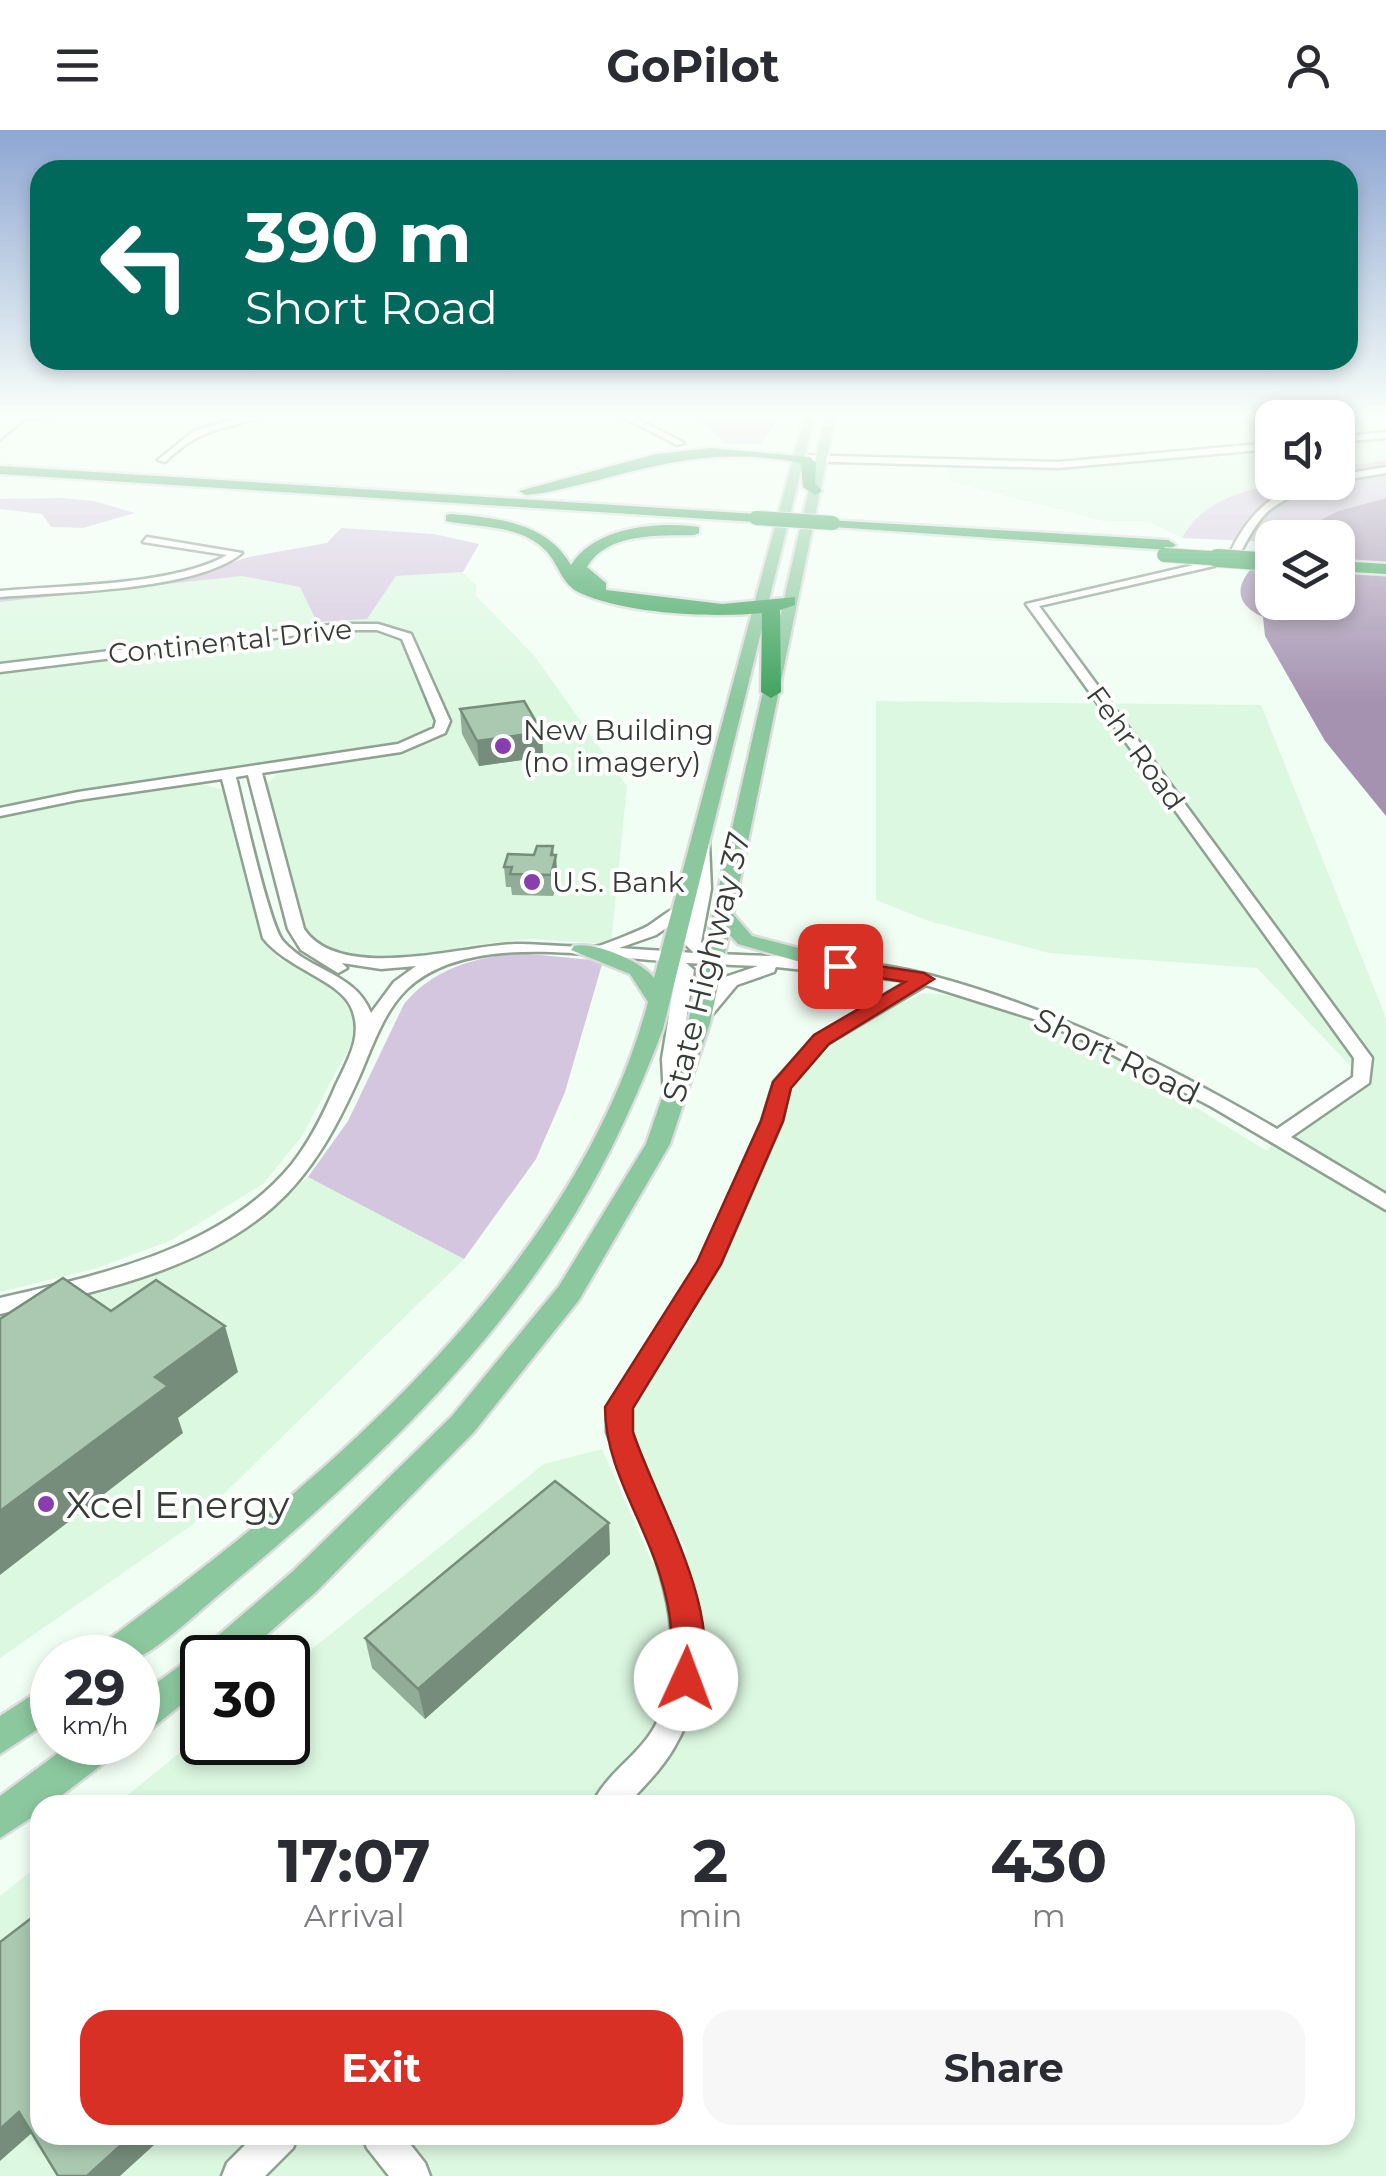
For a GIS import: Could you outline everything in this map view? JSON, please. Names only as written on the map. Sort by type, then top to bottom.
[{"type":"highway","points":[[376,509],[502,526],[548,545],[568,576],[584,588],[632,602],[768,610]]},
{"type":"highway","points":[[533,509],[1166,550],[1255,560]]},
{"type":"highway","points":[[687,509],[751,523]]},
{"type":"highway","points":[[751,523],[616,540],[587,552],[578,568],[588,582],[632,596],[768,610]]},
{"type":"highway","points":[[1166,550],[1255,551]]},
{"type":"highway","points":[[1355,556],[1386,558]]},
{"type":"highway","points":[[1355,567],[1386,569]]},
{"type":"highway","points":[[768,610],[771,692]]},
{"type":"main road","name":"State Highway 37","points":[[768,610],[788,509]]},
{"type":"main road","name":"State Highway 37","points":[[139,1635],[240,1556],[339,1469],[490,1312],[544,1239],[602,1147],[642,1058],[700,834],[768,610],[808,509]]},
{"type":"main road","name":"State Highway 37","points":[[241,1635],[378,1512],[464,1424],[527,1350],[569,1292],[642,1174],[674,1099],[700,1018],[771,692]]},
{"type":"main road","points":[[722,915],[745,940],[840,966]]},
{"type":"main road","points":[[581,950],[638,970],[658,1001]]},
{"type":"main road","points":[[160,1700],[180,1684]]},
{"type":"main road","points":[[0,1737],[30,1715]]},
{"type":"main road","points":[[32,1795],[72,1765]]},
{"type":"main road","points":[[0,1819],[30,1797]]},
{"type":"street","name":"Fehr Road","points":[[1262,509],[1250,517],[1232,560],[1032,604],[1363,1058],[1362,1079],[1277,1138]]},
{"type":"street","points":[[0,594],[190,572],[224,563],[237,553],[148,540]]},
{"type":"street","name":"Continental Drive","points":[[0,668],[338,626],[378,628],[407,636],[443,721],[440,730],[401,748],[254,770]]},
{"type":"street","points":[[0,812],[254,770],[296,929],[310,958],[360,1003],[366,1047]]},
{"type":"street","points":[[228,774],[270,938],[338,968],[401,984]]},
{"type":"street","points":[[700,834],[702,889],[692,943],[713,960]]},
{"type":"street","points":[[310,958],[380,964],[516,947],[581,950],[642,936],[680,911]]},
{"type":"street","name":"Short Road","points":[[581,950],[840,966],[924,979],[1068,1025],[1277,1138],[1386,1203]]},
{"type":"street","points":[[0,1306],[113,1281],[196,1249],[257,1210],[313,1148],[401,984],[463,956]]},
{"type":"street","points":[[669,957],[685,970],[671,1058],[674,1099]]},
{"type":"street","points":[[700,1018],[736,978],[801,964]]},
{"type":"street","points":[[615,1795],[670,1728],[686,1679],[687,1629],[676,1576],[619,1432],[619,1407],[709,1264],[772,1121],[780,1086],[822,1040],[924,979]]},
{"type":"street","points":[[240,2176],[270,2145]]},
{"type":"street","points":[[388,2145],[412,2176]]},
{"type":"shaded area","points":[[4,509],[123,509],[135,513],[83,528],[51,527],[42,514]]},
{"type":"shaded area","points":[[1059,509],[1225,509],[1188,529],[1182,538],[1149,522],[1107,522]]},
{"type":"shaded area","points":[[1208,509],[1344,509],[1321,520],[1255,520],[1255,541],[1182,538]]},
{"type":"shaded area","points":[[1344,509],[1386,509],[1386,816],[1325,741],[1265,636],[1263,620],[1355,620],[1355,520],[1321,520]]},
{"type":"shaded area","points":[[341,528],[434,534],[479,544],[463,572],[396,576],[367,619],[317,622],[300,587],[242,576],[0,602],[0,597],[190,576],[249,557],[327,543]]},
{"type":"shaded area","points":[[1254,566],[1255,612],[1243,601],[1241,593],[1242,584]]},
{"type":"shaded area","points":[[422,571],[463,572],[477,586],[476,596],[533,654],[627,786],[611,944],[528,939],[467,946],[431,957],[365,959],[338,954],[306,934],[267,793],[268,783],[276,775],[301,767],[299,759],[152,780],[155,788],[198,783],[227,791],[261,940],[279,959],[327,980],[353,1002],[358,1031],[302,1136],[263,1184],[172,1240],[94,1269],[0,1292],[0,602],[242,576],[300,587],[348,619],[367,619],[396,576]]},
{"type":"shaded area","points":[[876,701],[1261,705],[1386,1018],[1386,2176],[0,2176],[0,1896],[30,1872],[30,2145],[1355,2145],[1355,1795],[127,1795],[180,1753],[180,1765],[310,1765],[310,1650],[544,1464],[602,1449],[652,1562],[687,1553],[633,1439],[631,1408],[688,1325],[730,1247],[792,1089],[804,1070],[845,1035],[923,993],[969,998],[1072,1032],[1267,1151],[1277,1138],[1362,1078],[1257,968],[1049,953],[929,921],[876,900]]},
{"type":"shaded area","points":[[519,953],[603,961],[565,1092],[536,1159],[464,1259],[308,1177],[348,1121],[404,1004],[442,973],[486,958]]},
{"type":"shaded area","points":[[308,1177],[464,1259],[192,1525],[0,1658],[0,1317],[108,1291],[184,1264],[241,1231]]},
{"type":"building","points":[[524,701],[542,732],[477,741],[460,709]]},
{"type":"building","points":[[537,846],[553,846],[551,855],[556,855],[551,875],[510,874],[512,867],[504,867],[508,854],[534,855]]},
{"type":"building","points":[[63,1278],[111,1311],[156,1280],[225,1326],[155,1377],[168,1386],[0,1511],[0,1319]]},
{"type":"building","points":[[555,1481],[609,1523],[418,1689],[365,1638]]},
{"type":"building","points":[[30,1919],[30,2130],[19,2112],[0,2129],[0,1942]]},
{"type":"building","points":[[39,2145],[121,2145],[87,2176],[58,2176]]},
{"type":"place","name":"New Building (no imagery)","points":[[503,746]]},
{"type":"place","name":"U.S. Bank","points":[[532,882]]},
{"type":"place","name":"Xcel Energy","points":[[46,1504]]},
{"type":"route","points":[[686,1679],[687,1629],[676,1576],[627,1456],[619,1432],[619,1407],[630,1383],[666,1335],[709,1264],[772,1121],[780,1086],[822,1040],[924,979],[840,966]]}]
